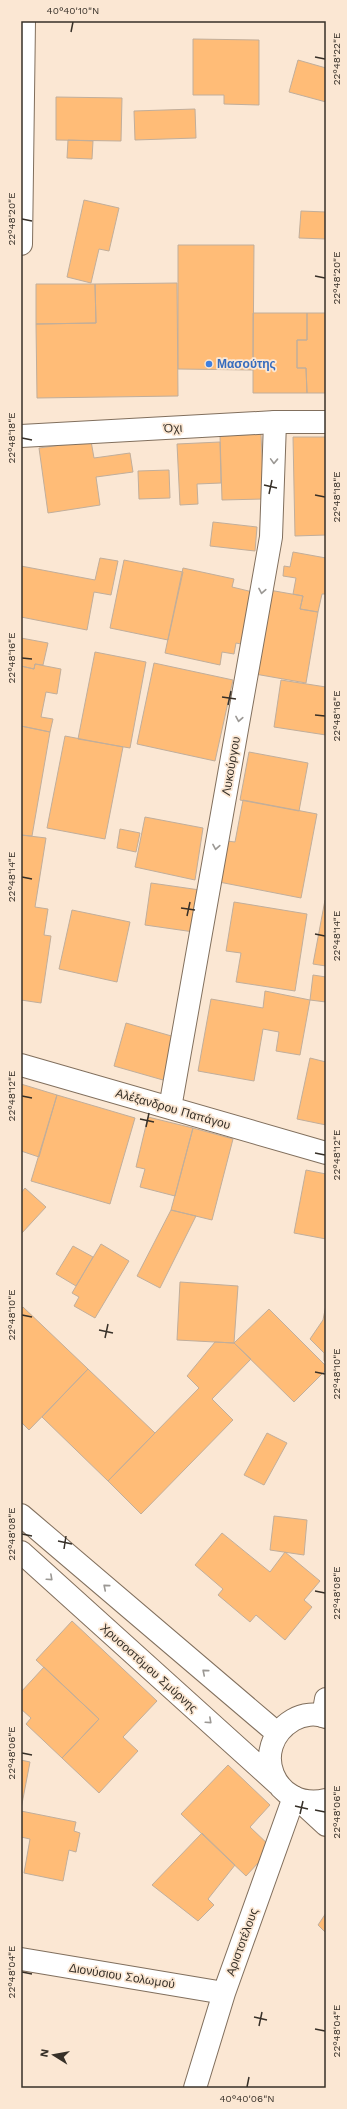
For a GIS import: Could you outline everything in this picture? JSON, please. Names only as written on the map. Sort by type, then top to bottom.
[{"type":"street","points":[[21,244],[24,21]]},
{"type":"street","name":"Όχι","points":[[21,436],[275,422],[326,422]]},
{"type":"street","name":"Λυκούργου","points":[[170,1108],[271,537],[275,422]]},
{"type":"street","name":"Αλέξανδρου Παπάγου","points":[[21,1065],[326,1153]]},
{"type":"street","points":[[21,1515],[277,1733]]},
{"type":"street","name":"Χρυσοστόμου Σμύρνης","points":[[21,1552],[288,1794],[297,1799],[326,1825]]},
{"type":"street","points":[[278,1784],[272,1772],[270,1759],[272,1745],[277,1733],[286,1724],[297,1718],[325,1711]]},
{"type":"street","points":[[297,1799],[317,1802],[326,1800]]},
{"type":"street","name":"Αριστοτέλους","points":[[195,2088],[224,1993],[297,1799]]},
{"type":"street","name":"Διονύσιου Σολωμού","points":[[21,1959],[224,1993]]},
{"type":"building","points":[[193,39],[259,40],[259,105],[224,104],[224,95],[193,95]]},
{"type":"building","points":[[298,60],[326,68],[326,102],[289,92]]},
{"type":"building","points":[[56,97],[122,98],[121,141],[56,140]]},
{"type":"building","points":[[195,109],[196,138],[135,140],[134,111]]},
{"type":"building","points":[[68,140],[93,141],[92,159],[67,158]]},
{"type":"building","points":[[84,200],[119,208],[109,251],[99,249],[91,283],[67,277]]},
{"type":"building","points":[[301,211],[326,212],[326,239],[299,238]]},
{"type":"building","points":[[178,245],[254,245],[253,370],[178,369]]},
{"type":"building","points":[[177,283],[178,396],[37,398],[36,324],[96,323],[95,284]]},
{"type":"building","points":[[36,284],[95,284],[96,323],[36,324]]},
{"type":"building","points":[[253,313],[307,313],[307,340],[297,340],[297,368],[306,368],[307,393],[253,393]]},
{"type":"building","points":[[307,313],[326,313],[326,393],[307,393],[306,368],[297,368],[297,340],[307,340]]},
{"type":"building","points":[[261,434],[264,499],[222,500],[220,436]]},
{"type":"building","points":[[293,437],[326,437],[326,535],[295,536]]},
{"type":"building","points":[[91,441],[94,458],[130,453],[133,472],[96,477],[100,505],[48,513],[39,448]]},
{"type":"building","points":[[220,442],[221,483],[197,484],[198,504],[180,505],[177,444]]},
{"type":"building","points":[[169,470],[170,498],[139,499],[138,471]]},
{"type":"building","points":[[213,522],[257,527],[255,551],[210,546]]},
{"type":"building","points":[[293,552],[326,558],[326,594],[322,594],[318,612],[300,609],[303,596],[293,594],[296,578],[283,576],[284,566],[290,567]]},
{"type":"building","points":[[100,558],[118,561],[111,595],[94,592],[87,630],[21,617],[21,566],[95,580]]},
{"type":"building","points":[[124,560],[183,572],[168,640],[110,628]]},
{"type":"building","points":[[183,568],[234,579],[232,587],[257,593],[246,645],[236,643],[234,654],[222,652],[220,665],[165,653]]},
{"type":"building","points":[[269,590],[303,596],[300,609],[318,612],[306,683],[255,674]]},
{"type":"building","points":[[21,638],[48,643],[43,665],[35,664],[34,669],[21,666]]},
{"type":"building","points":[[95,652],[146,662],[130,748],[78,739]]},
{"type":"building","points":[[154,663],[233,680],[215,761],[137,744]]},
{"type":"building","points":[[35,664],[61,669],[57,694],[46,692],[41,717],[53,719],[50,732],[21,726],[21,666],[34,669]]},
{"type":"building","points":[[281,680],[326,687],[326,735],[274,727]]},
{"type":"building","points":[[21,726],[50,732],[32,836],[21,835]]},
{"type":"building","points":[[65,736],[123,747],[105,839],[47,828]]},
{"type":"building","points":[[249,752],[308,763],[299,811],[240,800]]},
{"type":"building","points":[[243,800],[317,814],[301,898],[219,882],[227,841],[235,842]]},
{"type":"building","points":[[145,817],[203,828],[195,880],[135,867]]},
{"type":"building","points":[[120,829],[140,833],[136,852],[117,848]]},
{"type":"building","points":[[21,835],[46,838],[35,907],[48,909],[44,935],[51,936],[41,1003],[21,1000]]},
{"type":"building","points":[[151,883],[200,890],[194,932],[145,925]]},
{"type":"building","points":[[325,900],[326,901],[326,966],[313,964]]},
{"type":"building","points":[[234,902],[307,914],[295,991],[236,982],[241,953],[226,951]]},
{"type":"building","points":[[72,910],[130,922],[117,982],[59,969]]},
{"type":"building","points":[[313,975],[326,977],[326,1002],[310,1000]]},
{"type":"building","points":[[265,991],[310,1000],[300,1055],[276,1051],[279,1032],[263,1029],[254,1081],[198,1071],[211,999],[263,1008]]},
{"type":"building","points":[[126,1023],[175,1037],[163,1080],[114,1066]]},
{"type":"building","points":[[310,1058],[326,1062],[326,1125],[297,1119]]},
{"type":"building","points":[[21,1084],[57,1095],[39,1157],[21,1151]]},
{"type":"building","points":[[57,1095],[135,1118],[110,1204],[31,1181]]},
{"type":"building","points":[[148,1117],[193,1128],[175,1196],[140,1187],[145,1169],[136,1167]]},
{"type":"building","points":[[193,1128],[233,1139],[212,1220],[171,1210]]},
{"type":"building","points":[[306,1170],[326,1174],[326,1239],[294,1233]]},
{"type":"building","points":[[25,1188],[46,1207],[21,1234],[21,1193]]},
{"type":"building","points":[[171,1210],[196,1216],[160,1288],[137,1276]]},
{"type":"building","points":[[101,1244],[129,1261],[95,1318],[74,1306],[79,1297],[72,1293]]},
{"type":"building","points":[[73,1246],[93,1257],[76,1286],[56,1274]]},
{"type":"building","points":[[180,1282],[238,1286],[234,1343],[177,1340]]},
{"type":"building","points":[[326,1305],[326,1362],[324,1361],[324,1353],[310,1339],[323,1320]]},
{"type":"building","points":[[23,1307],[88,1369],[29,1430],[21,1422],[21,1310]]},
{"type":"building","points":[[269,1309],[326,1366],[326,1370],[294,1402],[234,1343]]},
{"type":"building","points":[[215,1342],[234,1343],[251,1359],[212,1399],[233,1420],[141,1514],[108,1481],[199,1388],[187,1376]]},
{"type":"building","points":[[88,1369],[155,1433],[108,1481],[42,1417]]},
{"type":"building","points":[[267,1433],[287,1443],[264,1485],[244,1475]]},
{"type":"building","points":[[274,1516],[307,1520],[304,1555],[270,1550]]},
{"type":"building","points":[[222,1533],[270,1572],[285,1552],[320,1581],[304,1600],[312,1607],[285,1640],[256,1615],[250,1622],[218,1595],[223,1589],[195,1565]]},
{"type":"building","points":[[72,1621],[157,1701],[123,1737],[138,1751],[99,1793],[62,1758],[99,1719],[36,1660]]},
{"type":"building","points":[[44,1667],[99,1719],[62,1758],[26,1724],[31,1718],[21,1709],[21,1692]]},
{"type":"building","points":[[21,1760],[30,1762],[21,1809]]},
{"type":"building","points":[[228,1765],[270,1805],[250,1827],[272,1848],[246,1876],[181,1814]]},
{"type":"building","points":[[21,1811],[76,1822],[74,1831],[80,1833],[76,1852],[69,1850],[63,1881],[24,1873],[30,1839],[21,1837]]},
{"type":"building","points":[[202,1833],[235,1865],[208,1899],[214,1905],[198,1921],[152,1885]]},
{"type":"building","points":[[326,1913],[326,1933],[318,1925]]},
{"type":"place","name":"Μασούτης","points":[[209,364]]}]
